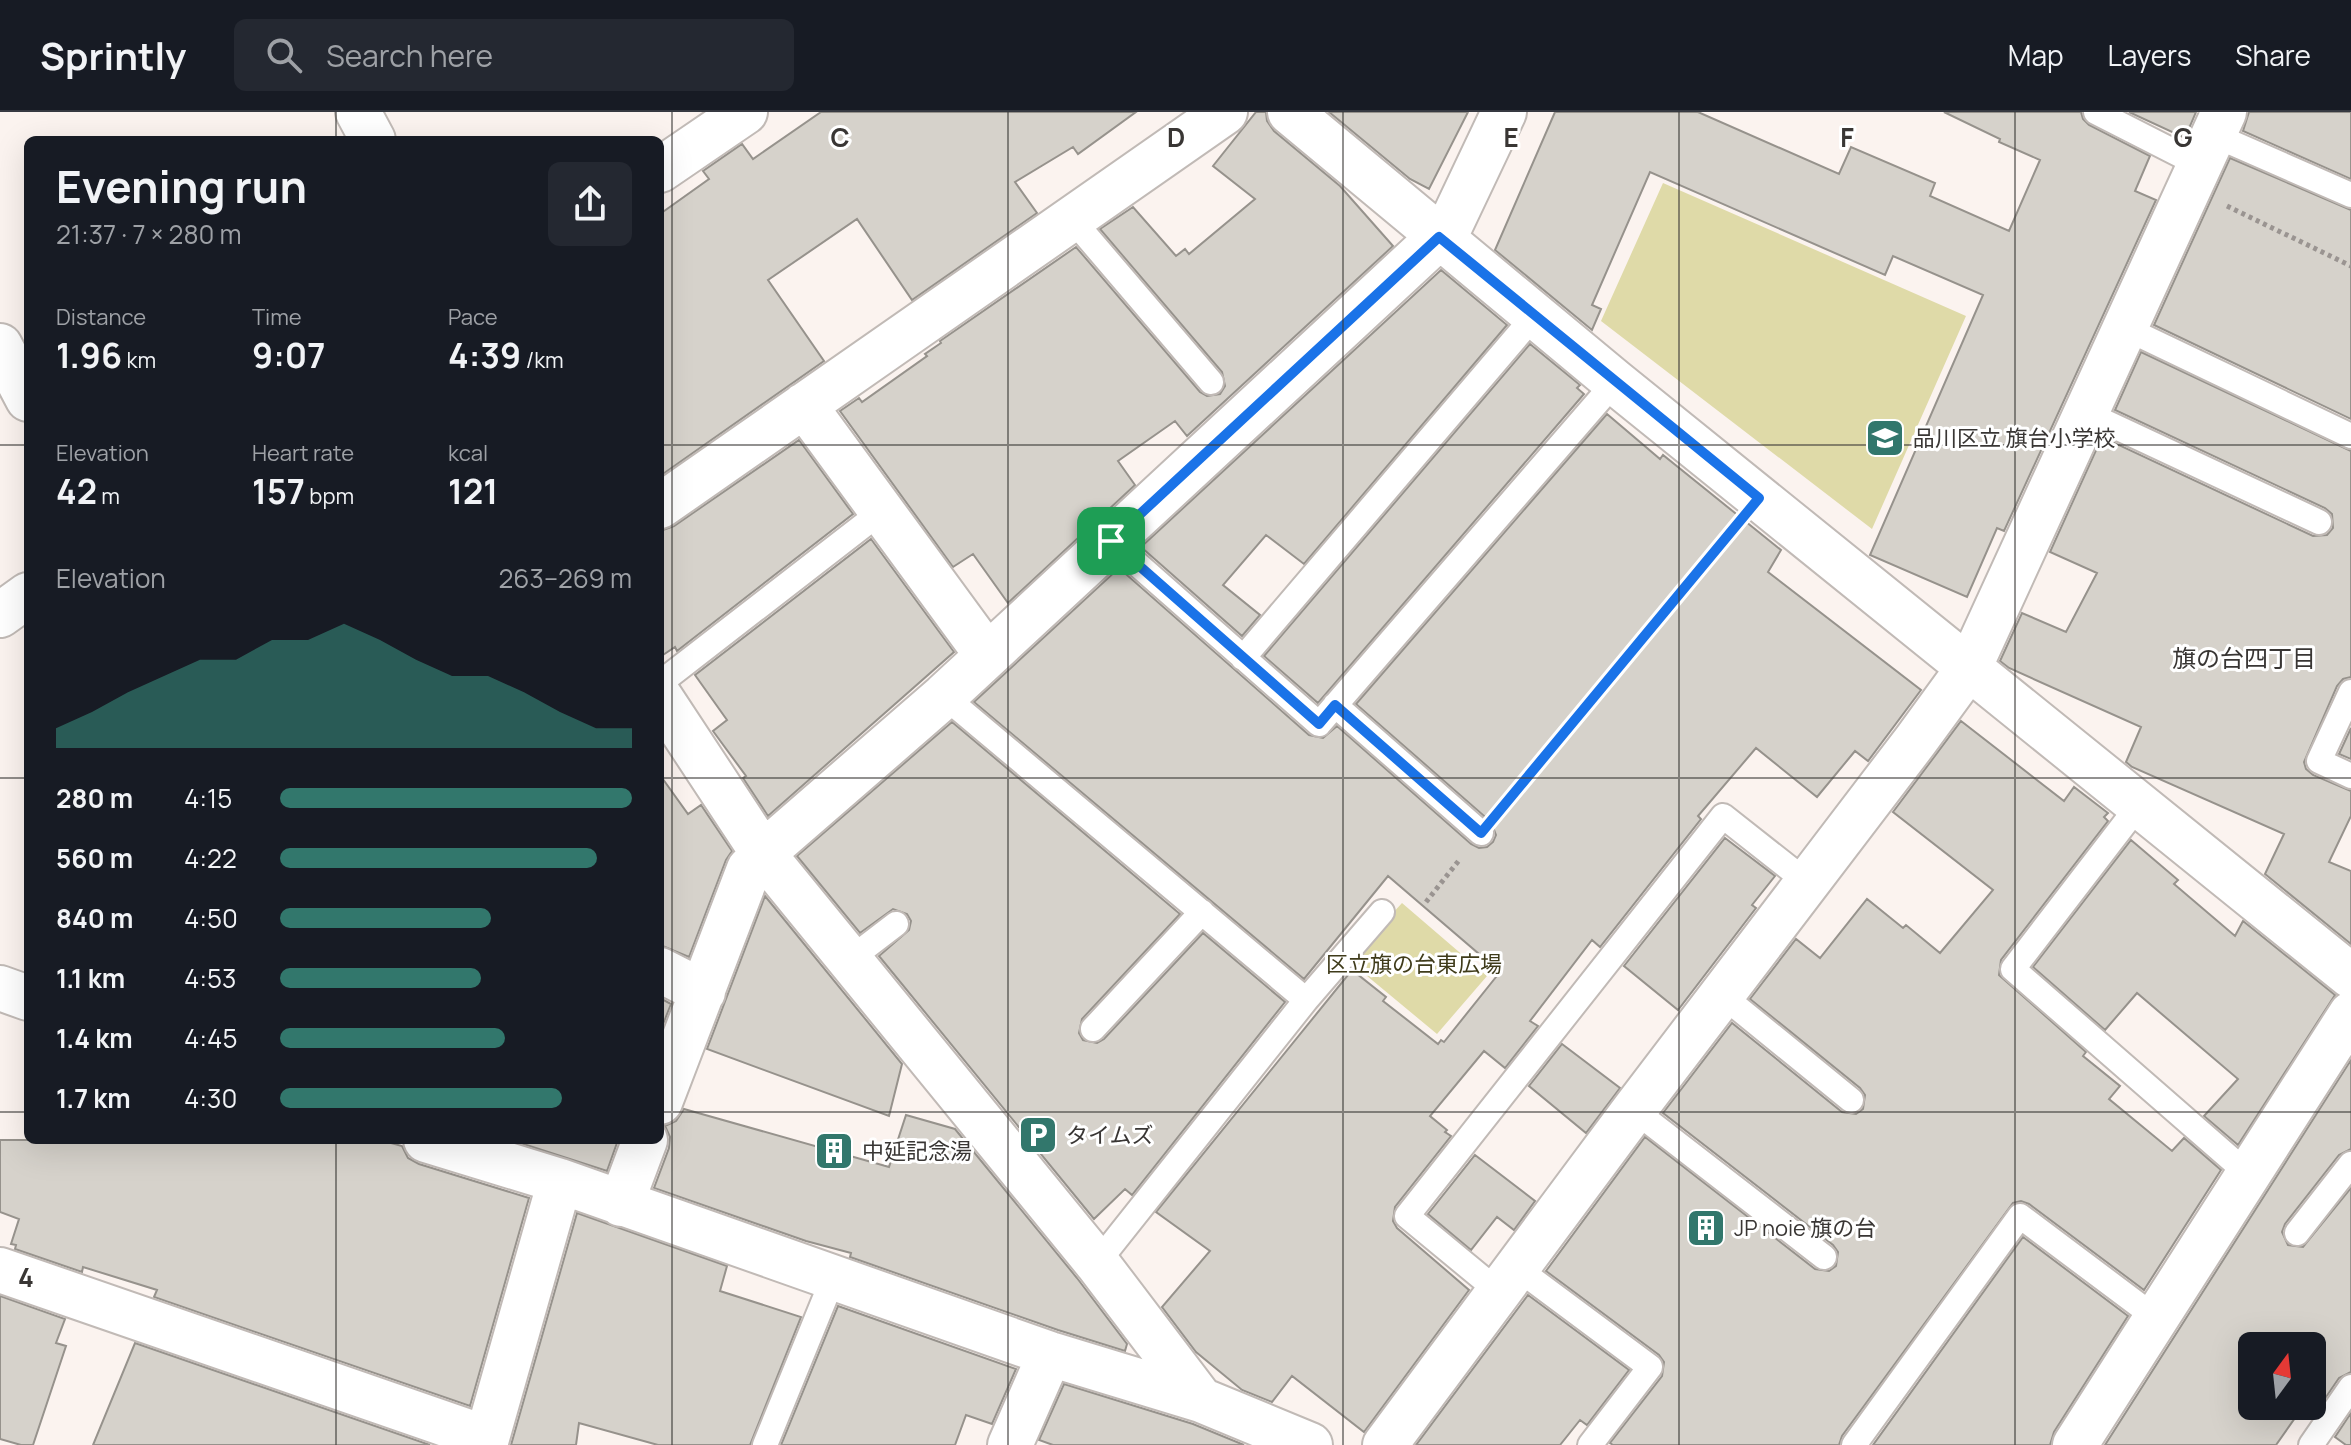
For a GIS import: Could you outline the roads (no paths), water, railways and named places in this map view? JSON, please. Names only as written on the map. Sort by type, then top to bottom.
[{"type":"street","points":[[358,112],[371,136]]},
{"type":"street","points":[[664,167],[745,112]]},
{"type":"street","points":[[664,503],[1225,112]]},
{"type":"street","points":[[1290,112],[1615,382],[2351,976]]},
{"type":"street","points":[[664,1092],[749,869],[944,696],[1449,228],[1504,112]]},
{"type":"street","points":[[1385,1445],[1970,666],[2207,150]]},
{"type":"street","points":[[0,346],[24,391]]},
{"type":"street","points":[[804,405],[987,655]]},
{"type":"street","points":[[0,615],[24,598]]},
{"type":"street","points":[[664,703],[764,855],[1097,1263],[1201,1400]]},
{"type":"street","points":[[664,972],[703,992]]},
{"type":"street","points":[[0,988],[24,997]]},
{"type":"street","points":[[2075,1445],[2351,1014]]},
{"type":"street","points":[[439,1144],[560,1181],[1050,1354],[1201,1400],[1310,1445]]},
{"type":"street","points":[[621,1204],[644,1144]]},
{"type":"street","points":[[0,1270],[486,1442],[560,1181]]},
{"type":"street","points":[[1010,1445],[1050,1354]]},
{"type":"lane","points":[[2096,112],[2351,195]]},
{"type":"lane","points":[[1072,219],[1211,382]]},
{"type":"lane","points":[[1243,658],[1536,314]]},
{"type":"lane","points":[[2125,328],[2351,436]]},
{"type":"lane","points":[[1111,541],[1319,724],[1615,382]]},
{"type":"lane","points":[[2086,413],[2319,522]]},
{"type":"lane","points":[[664,680],[882,511]]},
{"type":"lane","points":[[2351,692],[2319,761],[2351,776]]},
{"type":"lane","points":[[944,696],[1306,1000]]},
{"type":"lane","points":[[1335,705],[1481,833]]},
{"type":"lane","points":[[2139,805],[2013,969],[2247,1173]]},
{"type":"lane","points":[[1590,1445],[1650,1367],[1407,1216],[1723,816],[1808,883]]},
{"type":"lane","points":[[1093,1029],[1202,912]]},
{"type":"lane","points":[[1097,1263],[1306,1000],[1382,912]]},
{"type":"lane","points":[[849,960],[896,924]]},
{"type":"lane","points":[[1722,995],[1851,1100]]},
{"type":"lane","points":[[1634,1110],[1824,1257]]},
{"type":"lane","points":[[2297,1233],[2351,1164]]},
{"type":"lane","points":[[1854,1445],[2020,1216],[2156,1318]]},
{"type":"lane","points":[[765,1445],[834,1276]]},
{"type":"lane","points":[[2311,1445],[2351,1387]]},
{"type":"place","name":"品川区立 旗台小学校","points":[[1885,438]]},
{"type":"place","name":"タイムズ","points":[[1038,1135]]},
{"type":"place","name":"中延記念湯","points":[[834,1151]]},
{"type":"place","name":"JP noie 旗の台","points":[[1706,1228]]},
{"type":"district","name":"旗の台四丁目","points":[[2244,657]]},
{"type":"park label","name":"区立旗の台東広場","points":[[1414,964]]}]
